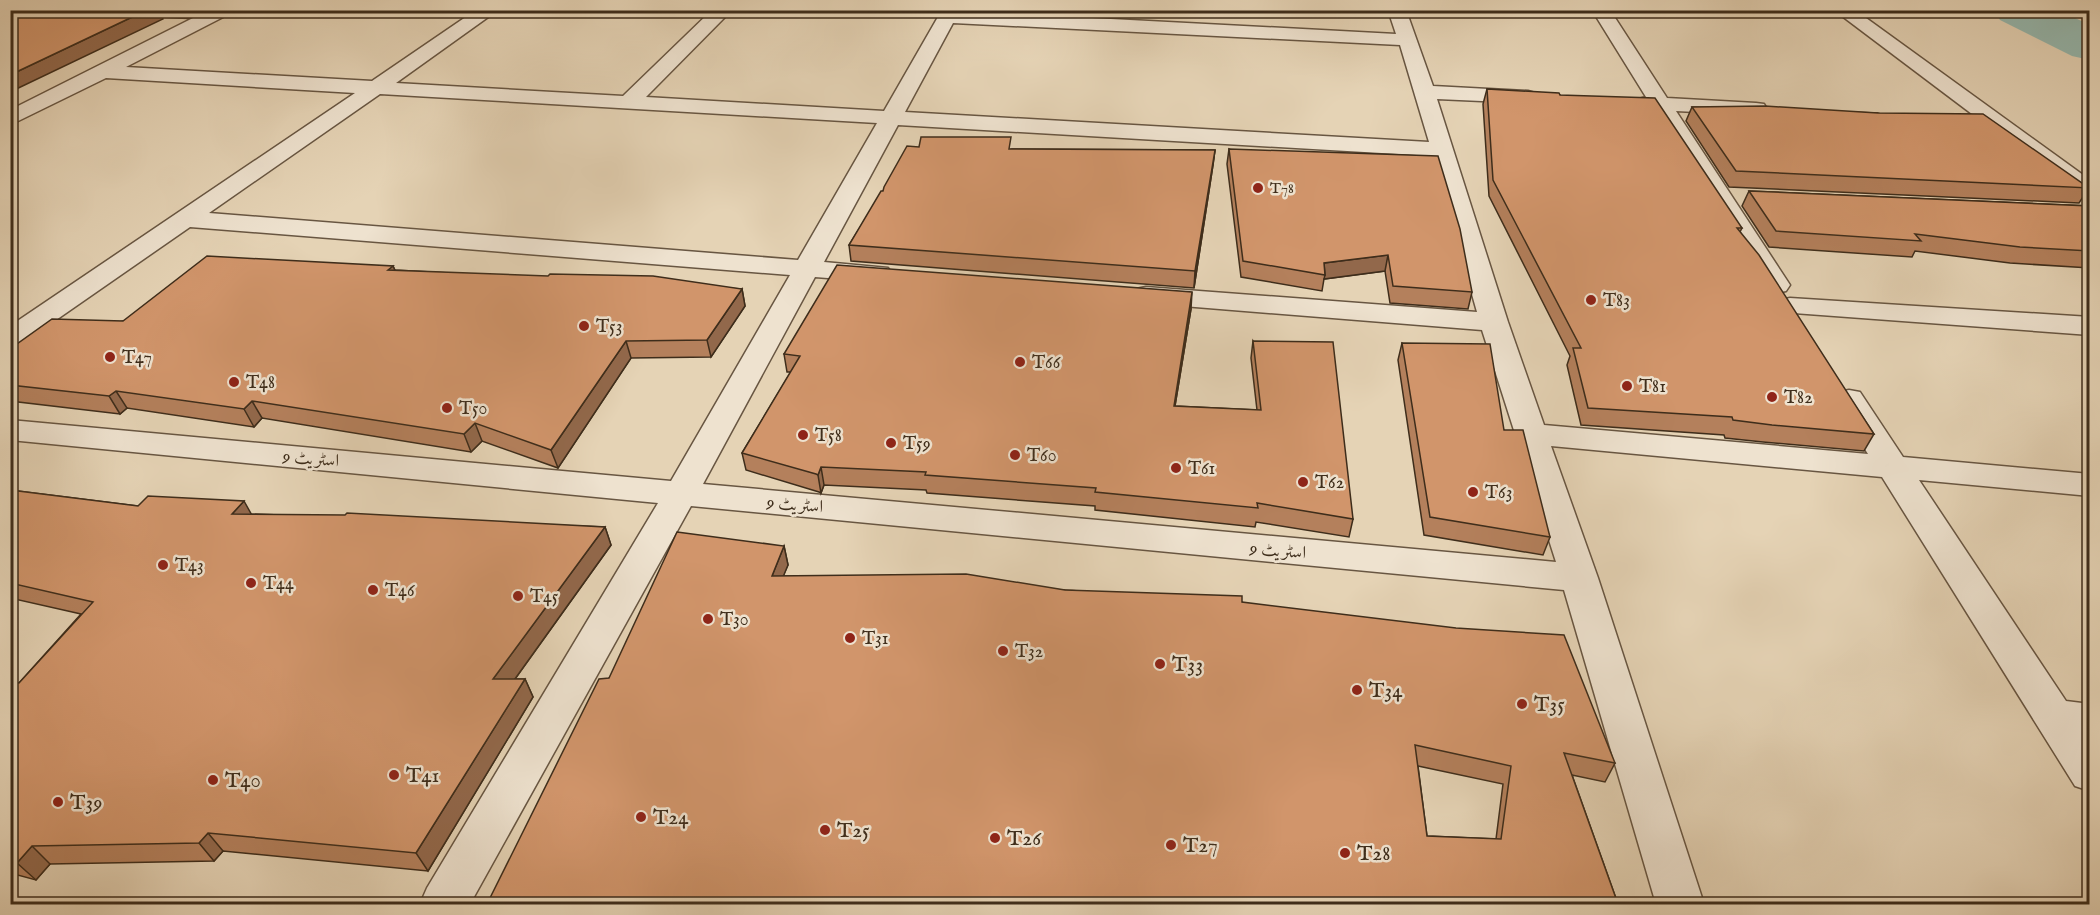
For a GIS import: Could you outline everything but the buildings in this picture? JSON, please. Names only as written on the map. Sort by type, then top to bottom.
[{"type":"street","points":[[129,10],[220,12]]},
{"type":"street","points":[[10,339],[489,10]]},
{"type":"street","points":[[629,102],[723,10]]},
{"type":"street","points":[[1601,10],[1661,104],[1732,196],[1790,306],[1809,336]]},
{"type":"street","points":[[1843,10],[1994,121],[2086,206]]},
{"type":"street","points":[[10,119],[220,12]]},
{"type":"street","points":[[444,904],[681,493],[949,14],[1402,25],[1425,92],[1494,322],[1532,434],[1680,904]]},
{"type":"street","points":[[106,72],[1442,150]]},
{"type":"street","points":[[1425,92],[1543,98]]},
{"type":"street","points":[[1626,102],[1780,110]]},
{"type":"street","points":[[1958,119],[1994,121]]},
{"type":"street","points":[[187,219],[901,276]]},
{"type":"street","points":[[1127,293],[1494,322]]},
{"type":"street","points":[[1790,306],[2090,326]]},
{"type":"street","points":[[1835,376],[1893,467],[2071,719],[2090,773]]},
{"type":"street","name":"اسٹریٹ 9","points":[[10,430],[1578,578]]},
{"type":"street","points":[[1532,434],[2090,484]]},
{"type":"waterway","points":[[2017,10],[2090,45]]},
{"type":"place","name":"T78","points":[[1258,188]]},
{"type":"place","name":"T83","points":[[1591,300]]},
{"type":"place","name":"T53","points":[[584,326]]},
{"type":"place","name":"T47","points":[[110,357]]},
{"type":"place","name":"T66","points":[[1020,362]]},
{"type":"place","name":"T48","points":[[234,382]]},
{"type":"place","name":"T81","points":[[1627,386]]},
{"type":"place","name":"T82","points":[[1772,397]]},
{"type":"place","name":"T50","points":[[447,408]]},
{"type":"place","name":"T58","points":[[803,435]]},
{"type":"place","name":"T59","points":[[891,443]]},
{"type":"place","name":"T60","points":[[1015,455]]},
{"type":"place","name":"T61","points":[[1176,468]]},
{"type":"place","name":"T62","points":[[1303,482]]},
{"type":"place","name":"T63","points":[[1473,492]]},
{"type":"place","name":"T43","points":[[163,565]]},
{"type":"place","name":"T44","points":[[251,583]]},
{"type":"place","name":"T46","points":[[373,590]]},
{"type":"place","name":"T45","points":[[518,596]]},
{"type":"place","name":"T30","points":[[708,619]]},
{"type":"place","name":"T31","points":[[850,638]]},
{"type":"place","name":"T32","points":[[1003,651]]},
{"type":"place","name":"T33","points":[[1160,664]]},
{"type":"place","name":"T34","points":[[1357,690]]},
{"type":"place","name":"T35","points":[[1522,704]]},
{"type":"place","name":"T41","points":[[394,775]]},
{"type":"place","name":"T40","points":[[213,780]]},
{"type":"place","name":"T39","points":[[58,802]]},
{"type":"place","name":"T24","points":[[641,817]]},
{"type":"place","name":"T25","points":[[825,830]]},
{"type":"place","name":"T26","points":[[995,838]]},
{"type":"place","name":"T27","points":[[1171,845]]},
{"type":"place","name":"T28","points":[[1345,853]]}]
